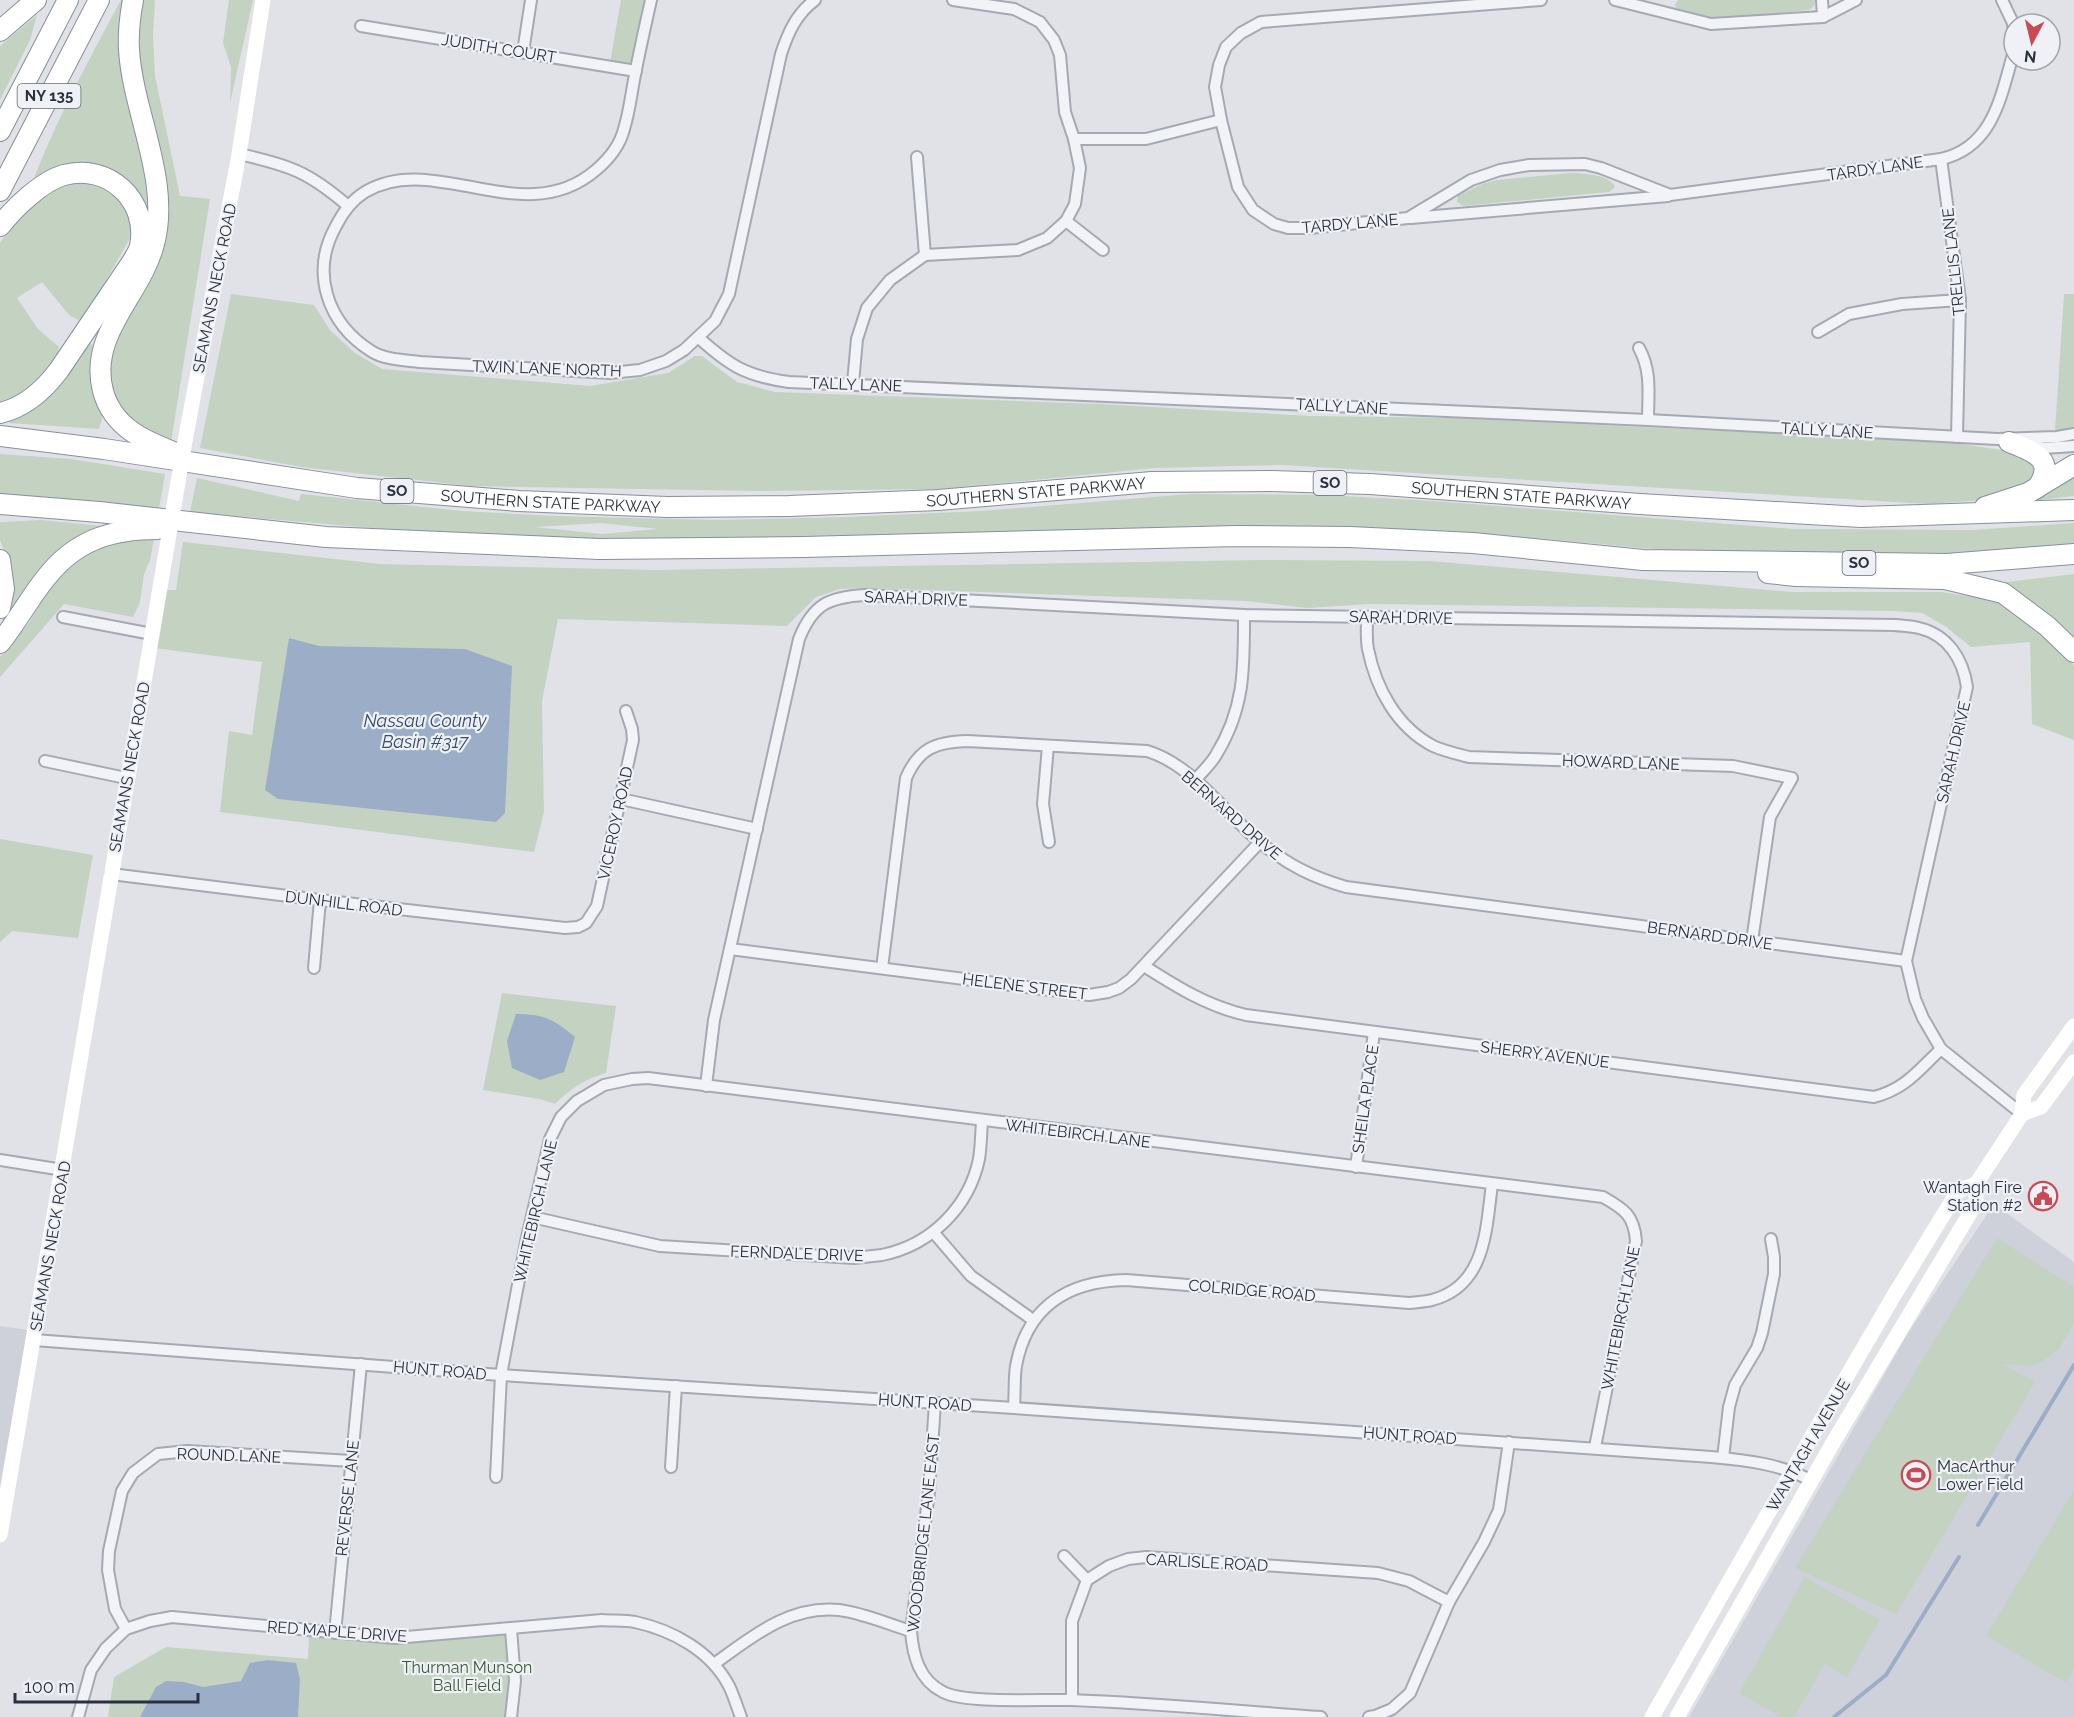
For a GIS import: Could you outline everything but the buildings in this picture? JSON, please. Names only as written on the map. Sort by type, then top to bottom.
[{"type":"highway","points":[[0,31],[36,0]]},
{"type":"highway","name":"NY 135","points":[[0,131],[68,0]]},
{"type":"highway","name":"NY 135","points":[[0,191],[99,0]]},
{"type":"highway","points":[[133,0],[129,50],[157,188],[159,213],[154,244],[141,276],[110,328],[105,341],[101,356],[101,383],[108,406],[131,433],[210,466]]},
{"type":"highway","points":[[0,226],[19,203],[42,187],[64,175],[85,173],[112,180],[122,188],[134,202],[141,223],[140,248],[59,370],[47,386],[35,396],[19,406],[0,413]]},
{"type":"highway","name":"SOUTHERN STATE PARKWAY","points":[[0,436],[357,488],[519,501],[667,507],[789,506],[938,500],[1152,482],[1271,481],[1381,484],[1640,504],[1861,517],[2074,510]]},
{"type":"highway","points":[[2003,440],[2035,452],[2041,458],[2045,469],[2044,478],[2037,488]]},
{"type":"highway","points":[[1958,515],[2028,494],[2074,465]]},
{"type":"highway","name":"SO","points":[[0,504],[99,512],[326,537],[599,549],[804,547],[1237,536],[1350,537],[1473,543],[1643,560],[1947,564],[2074,554]]},
{"type":"highway","points":[[0,643],[45,578],[66,556],[86,543],[118,531],[240,529]]},
{"type":"highway","points":[[0,560],[4,589],[0,608]]},
{"type":"highway","points":[[1643,560],[1796,576],[1945,579],[2003,593],[2047,626],[2074,652]]},
{"type":"main road","name":"SEAMANS NECK ROAD","points":[[0,1534],[63,1170],[126,778],[185,441],[239,154],[263,0]]},
{"type":"main road","name":"WANTAGH AVENUE","points":[[1677,1717],[1916,1301],[1976,1203],[1976,1184],[2022,1114],[2024,1095],[2074,1026]]},
{"type":"main road","name":"WANTAGH AVENUE","points":[[2022,1114],[2041,1107],[2074,1062]]},
{"type":"main road","name":"WANTAGH AVENUE","points":[[1652,1717],[1898,1289],[1958,1191],[1976,1184]]},
{"type":"main road","points":[[1898,1289],[1916,1301]]},
{"type":"street","points":[[523,52],[531,0]]},
{"type":"street","points":[[239,154],[280,163],[306,174],[325,186],[348,206],[365,192],[398,180],[419,179],[522,195],[561,190],[596,170],[615,150],[624,130],[651,0]]},
{"type":"street","name":"TWIN LANE NORTH","points":[[348,206],[327,241],[323,263],[324,284],[327,297],[342,324],[355,339],[374,352],[393,359],[420,362],[610,373],[640,370],[666,361],[699,338],[715,321],[729,294],[781,54],[788,32],[804,8],[815,0]]},
{"type":"street","points":[[853,383],[857,339],[867,308],[890,280],[925,255],[1018,250],[1047,238],[1066,221],[1075,204],[1080,168],[1065,112],[1060,54],[1054,40],[1040,22],[1014,9],[953,0]]},
{"type":"street","name":"TARDY LANE","points":[[1541,0],[1261,22],[1241,33],[1226,47],[1219,65],[1215,87],[1238,187],[1253,210],[1274,224],[1288,228],[1309,228],[1670,195],[1941,159],[1955,156],[1978,140],[1996,114],[2008,72]]},
{"type":"street","points":[[1615,0],[1711,24],[1823,17],[1856,0]]},
{"type":"street","points":[[1822,0],[1823,17]]},
{"type":"street","name":"JUDITH COURT","points":[[361,26],[636,71]]},
{"type":"street","points":[[1074,139],[1146,138],[1221,120]]},
{"type":"street","points":[[917,156],[925,255]]},
{"type":"street","name":"TRELLIS LANE","points":[[1941,159],[1959,300],[1957,437]]},
{"type":"street","name":"TARDY LANE","points":[[1408,218],[1471,180],[1500,170],[1529,165],[1585,164],[1670,195]]},
{"type":"street","points":[[1066,221],[1103,250]]},
{"type":"street","points":[[1818,332],[1849,314],[1902,304],[1959,300]]},
{"type":"street","name":"TALLY LANE","points":[[699,338],[730,364],[762,378],[789,381],[1648,420],[2003,440],[2074,434]]},
{"type":"street","points":[[1639,348],[1648,374],[1648,420]]},
{"type":"street","name":"TALLY LANE","points":[[2003,440],[2044,448],[2074,446]]},
{"type":"street","name":"SARAH DRIVE","points":[[706,1086],[714,1020],[799,639],[810,616],[830,600],[843,596],[865,595],[1244,615],[1895,625],[1920,628],[1945,640],[1956,654],[1965,673],[1966,696],[1906,961],[1915,999],[1941,1049],[2022,1114]]},
{"type":"street","points":[[1195,780],[1215,757],[1240,700],[1244,674],[1244,615]]},
{"type":"street","points":[[63,617],[152,633]]},
{"type":"street","name":"HOWARD LANE","points":[[1368,617],[1367,647],[1375,678],[1386,700],[1404,725],[1434,746],[1469,758],[1733,766],[1792,778],[1770,817],[1752,941]]},
{"type":"street","name":"VICEROY ROAD","points":[[578,927],[586,922],[597,906],[621,799],[633,740],[626,711]]},
{"type":"street","name":"BERNARD DRIVE","points":[[882,968],[906,778],[913,762],[928,749],[947,741],[1147,751],[1160,755],[1195,780],[1260,842],[1291,866],[1346,887],[1906,961]]},
{"type":"street","points":[[1048,746],[1043,804],[1049,842]]},
{"type":"street","points":[[45,761],[126,778]]},
{"type":"street","points":[[621,799],[757,829]]},
{"type":"street","name":"HELENE STREET","points":[[730,949],[1089,995],[1108,992],[1119,988],[1144,966],[1260,842]]},
{"type":"street","name":"DUNHILL ROAD","points":[[111,874],[553,927],[578,927]]},
{"type":"street","points":[[314,968],[320,900]]},
{"type":"street","name":"SHERRY AVENUE","points":[[1144,966],[1192,996],[1224,1010],[1246,1015],[1874,1097],[1902,1086],[1941,1049]]},
{"type":"street","name":"SHEILA PLACE","points":[[1356,1167],[1374,1032]]},
{"type":"street","name":"WHITEBIRCH LANE","points":[[496,1477],[501,1375],[549,1138],[561,1117],[577,1101],[604,1085],[648,1078],[982,1122],[1603,1197],[1629,1215],[1635,1227],[1636,1241],[1595,1447]]},
{"type":"street","name":"FERNDALE DRIVE","points":[[532,1217],[660,1246],[855,1257],[882,1255],[903,1249],[934,1233],[956,1210],[970,1187],[979,1158],[982,1122]]},
{"type":"street","points":[[0,1160],[63,1170]]},
{"type":"street","name":"COLRIDGE ROAD","points":[[1014,1408],[1016,1367],[1033,1320],[1051,1303],[1072,1290],[1106,1280],[1126,1280],[1409,1303],[1432,1300],[1461,1285],[1477,1264],[1484,1243],[1492,1184]]},
{"type":"street","points":[[934,1233],[971,1276],[1033,1320]]},
{"type":"street","points":[[1722,1458],[1724,1433],[1735,1385],[1757,1348],[1762,1334],[1774,1275],[1771,1239]]},
{"type":"street","name":"HUNT ROAD","points":[[34,1340],[501,1375],[1595,1447],[1752,1460],[1794,1471],[1812,1481]]},
{"type":"street","name":"REVERSE LANE","points":[[334,1633],[361,1364]]},
{"type":"street","points":[[671,1467],[676,1386]]},
{"type":"street","name":"WOODBRIDGE LANE EAST","points":[[935,1403],[929,1492],[911,1631],[912,1651],[916,1663],[927,1681],[946,1694],[966,1698],[1072,1700]]},
{"type":"street","points":[[1369,1717],[1393,1708],[1410,1693],[1449,1602],[1484,1542],[1499,1510],[1509,1442]]},
{"type":"street","name":"ROUND LANE","points":[[126,1629],[115,1609],[108,1570],[109,1551],[122,1491],[133,1473],[158,1454],[188,1451],[351,1461]]},
{"type":"street","points":[[1064,1556],[1087,1580],[1071,1621],[1072,1700],[1321,1717]]},
{"type":"street","name":"CARLISLE ROAD","points":[[1087,1580],[1109,1566],[1128,1559],[1170,1558],[1378,1573],[1408,1581],[1449,1602]]},
{"type":"street","points":[[714,1664],[770,1624],[792,1615],[819,1610],[840,1610],[911,1631]]},
{"type":"street","name":"RED MAPLE DRIVE","points":[[78,1717],[91,1670],[106,1648],[126,1629],[172,1617],[395,1638],[602,1620],[633,1622],[666,1632],[699,1650],[714,1664],[729,1686],[741,1717]]},
{"type":"street","points":[[511,1629],[514,1681],[511,1717]]},
{"type":"shaded area","points":[[1994,1204],[2074,1262],[2074,1717],[1689,1717],[1908,1333]]},
{"type":"shaded area","points":[[0,1326],[28,1330],[0,1486]]},
{"type":"green space","points":[[121,0],[126,0],[152,208],[143,208],[100,169],[29,191],[60,118]]},
{"type":"green space","points":[[138,0],[155,0],[153,34],[155,76],[180,196],[210,199],[171,442],[135,430],[114,404],[105,371],[115,337],[134,308],[154,265],[166,216],[136,72]]},
{"type":"green space","points":[[229,0],[253,0],[230,103],[231,67],[223,43]]},
{"type":"green space","points":[[621,0],[647,0],[634,68],[610,63]]},
{"type":"green space","points":[[1678,0],[1816,0],[1814,6],[1809,10],[1708,18],[1676,8]]},
{"type":"green space","points":[[37,15],[30,40],[0,100],[0,46]]},
{"type":"green space","points":[[1571,173],[1602,177],[1608,179],[1615,187],[1609,192],[1464,206],[1457,202],[1458,196],[1482,184],[1497,180]]},
{"type":"green space","points":[[74,180],[101,183],[123,199],[133,221],[132,235],[86,315],[79,320],[70,316],[42,282],[17,298],[38,329],[59,347],[56,363],[47,379],[0,407],[0,243],[12,225],[45,192]]},
{"type":"green space","points":[[231,294],[314,305],[330,330],[355,353],[382,369],[590,386],[668,373],[695,356],[702,356],[737,382],[775,392],[1099,404],[1311,416],[1452,418],[1948,442],[2028,454],[2038,461],[2038,482],[1985,500],[1928,504],[1281,465],[1155,468],[942,489],[758,491],[470,486],[301,467],[200,448]]},
{"type":"green space","points":[[2064,294],[2074,294],[2074,428],[2055,431]]},
{"type":"green space","points":[[87,340],[95,348],[93,391],[103,415],[99,429],[9,423],[8,417]]},
{"type":"green space","points":[[0,454],[71,459],[165,474],[159,509],[0,495]]},
{"type":"green space","points":[[2074,474],[2074,496],[2024,502],[2062,485]]},
{"type":"green space","points":[[197,478],[299,501],[301,494],[462,511],[715,520],[981,511],[1190,494],[1323,495],[1434,501],[1793,529],[1972,530],[2074,523],[2074,549],[1974,558],[1697,553],[1535,538],[1325,527],[1190,527],[796,539],[561,540],[463,536],[190,512]],"holes":[[[601,523],[658,529],[602,534],[535,527]]]},
{"type":"green space","points":[[42,520],[103,526],[102,532],[7,623],[2,620],[9,594],[9,562],[0,540],[0,522]]},
{"type":"green space","points":[[144,537],[154,539],[150,560],[144,574],[140,602],[133,617],[64,604],[0,677],[0,657],[29,623],[54,578],[73,561],[104,542]]},
{"type":"green space","points":[[183,542],[380,564],[655,570],[1261,560],[1429,561],[1792,592],[1941,592],[1988,599],[2018,611],[2039,626],[2074,665],[2074,740],[2032,724],[2030,642],[1971,647],[1945,626],[1922,613],[1370,604],[1307,608],[1245,601],[840,589],[816,597],[787,626],[558,619],[542,701],[544,812],[534,852],[220,812],[229,731],[252,735],[262,662],[154,648],[164,590],[176,590]]},
{"type":"green space","points":[[2074,574],[2074,647],[1998,583]]},
{"type":"green space","points":[[0,839],[93,855],[78,938],[12,931],[0,942]]},
{"type":"green space","points":[[502,993],[616,1006],[606,1073],[578,1085],[555,1104],[540,1099],[483,1090]]},
{"type":"green space","name":"MacArthur Lower Field","points":[[1997,1238],[2074,1287],[2074,1323],[2059,1349],[2042,1362],[2033,1366],[2003,1364],[2035,1382],[1896,1614],[1795,1568]]},
{"type":"green space","points":[[2074,1490],[2074,1669],[2066,1683],[1986,1636]]},
{"type":"green space","points":[[1805,1577],[1880,1620],[1847,1677],[1825,1664],[1794,1717],[1781,1717],[1739,1693]]},
{"type":"green space","name":"Thurman Munson Ball Field","points":[[509,1631],[512,1681],[508,1717],[108,1717],[114,1677],[166,1647],[308,1659],[309,1632],[398,1640]]},
{"type":"water","name":"Nassau County Basin #317","points":[[289,638],[319,646],[465,649],[512,666],[505,813],[496,822],[278,799],[265,790]]},
{"type":"water","points":[[516,1014],[548,1019],[575,1037],[564,1072],[540,1080],[512,1068],[507,1041]]},
{"type":"water","points":[[268,1660],[296,1663],[300,1679],[298,1717],[140,1717],[156,1687],[166,1681],[184,1682],[203,1687],[241,1681],[250,1663]]},
{"type":"waterway","points":[[1978,1525],[2074,1365]]},
{"type":"waterway","points":[[1834,1717],[1886,1675],[1959,1557]]},
{"type":"place","name":"Wantagh Fire Station #2","points":[[2043,1196]]},
{"type":"place","name":"MacArthur Lower Field","points":[[1916,1475]]}]
